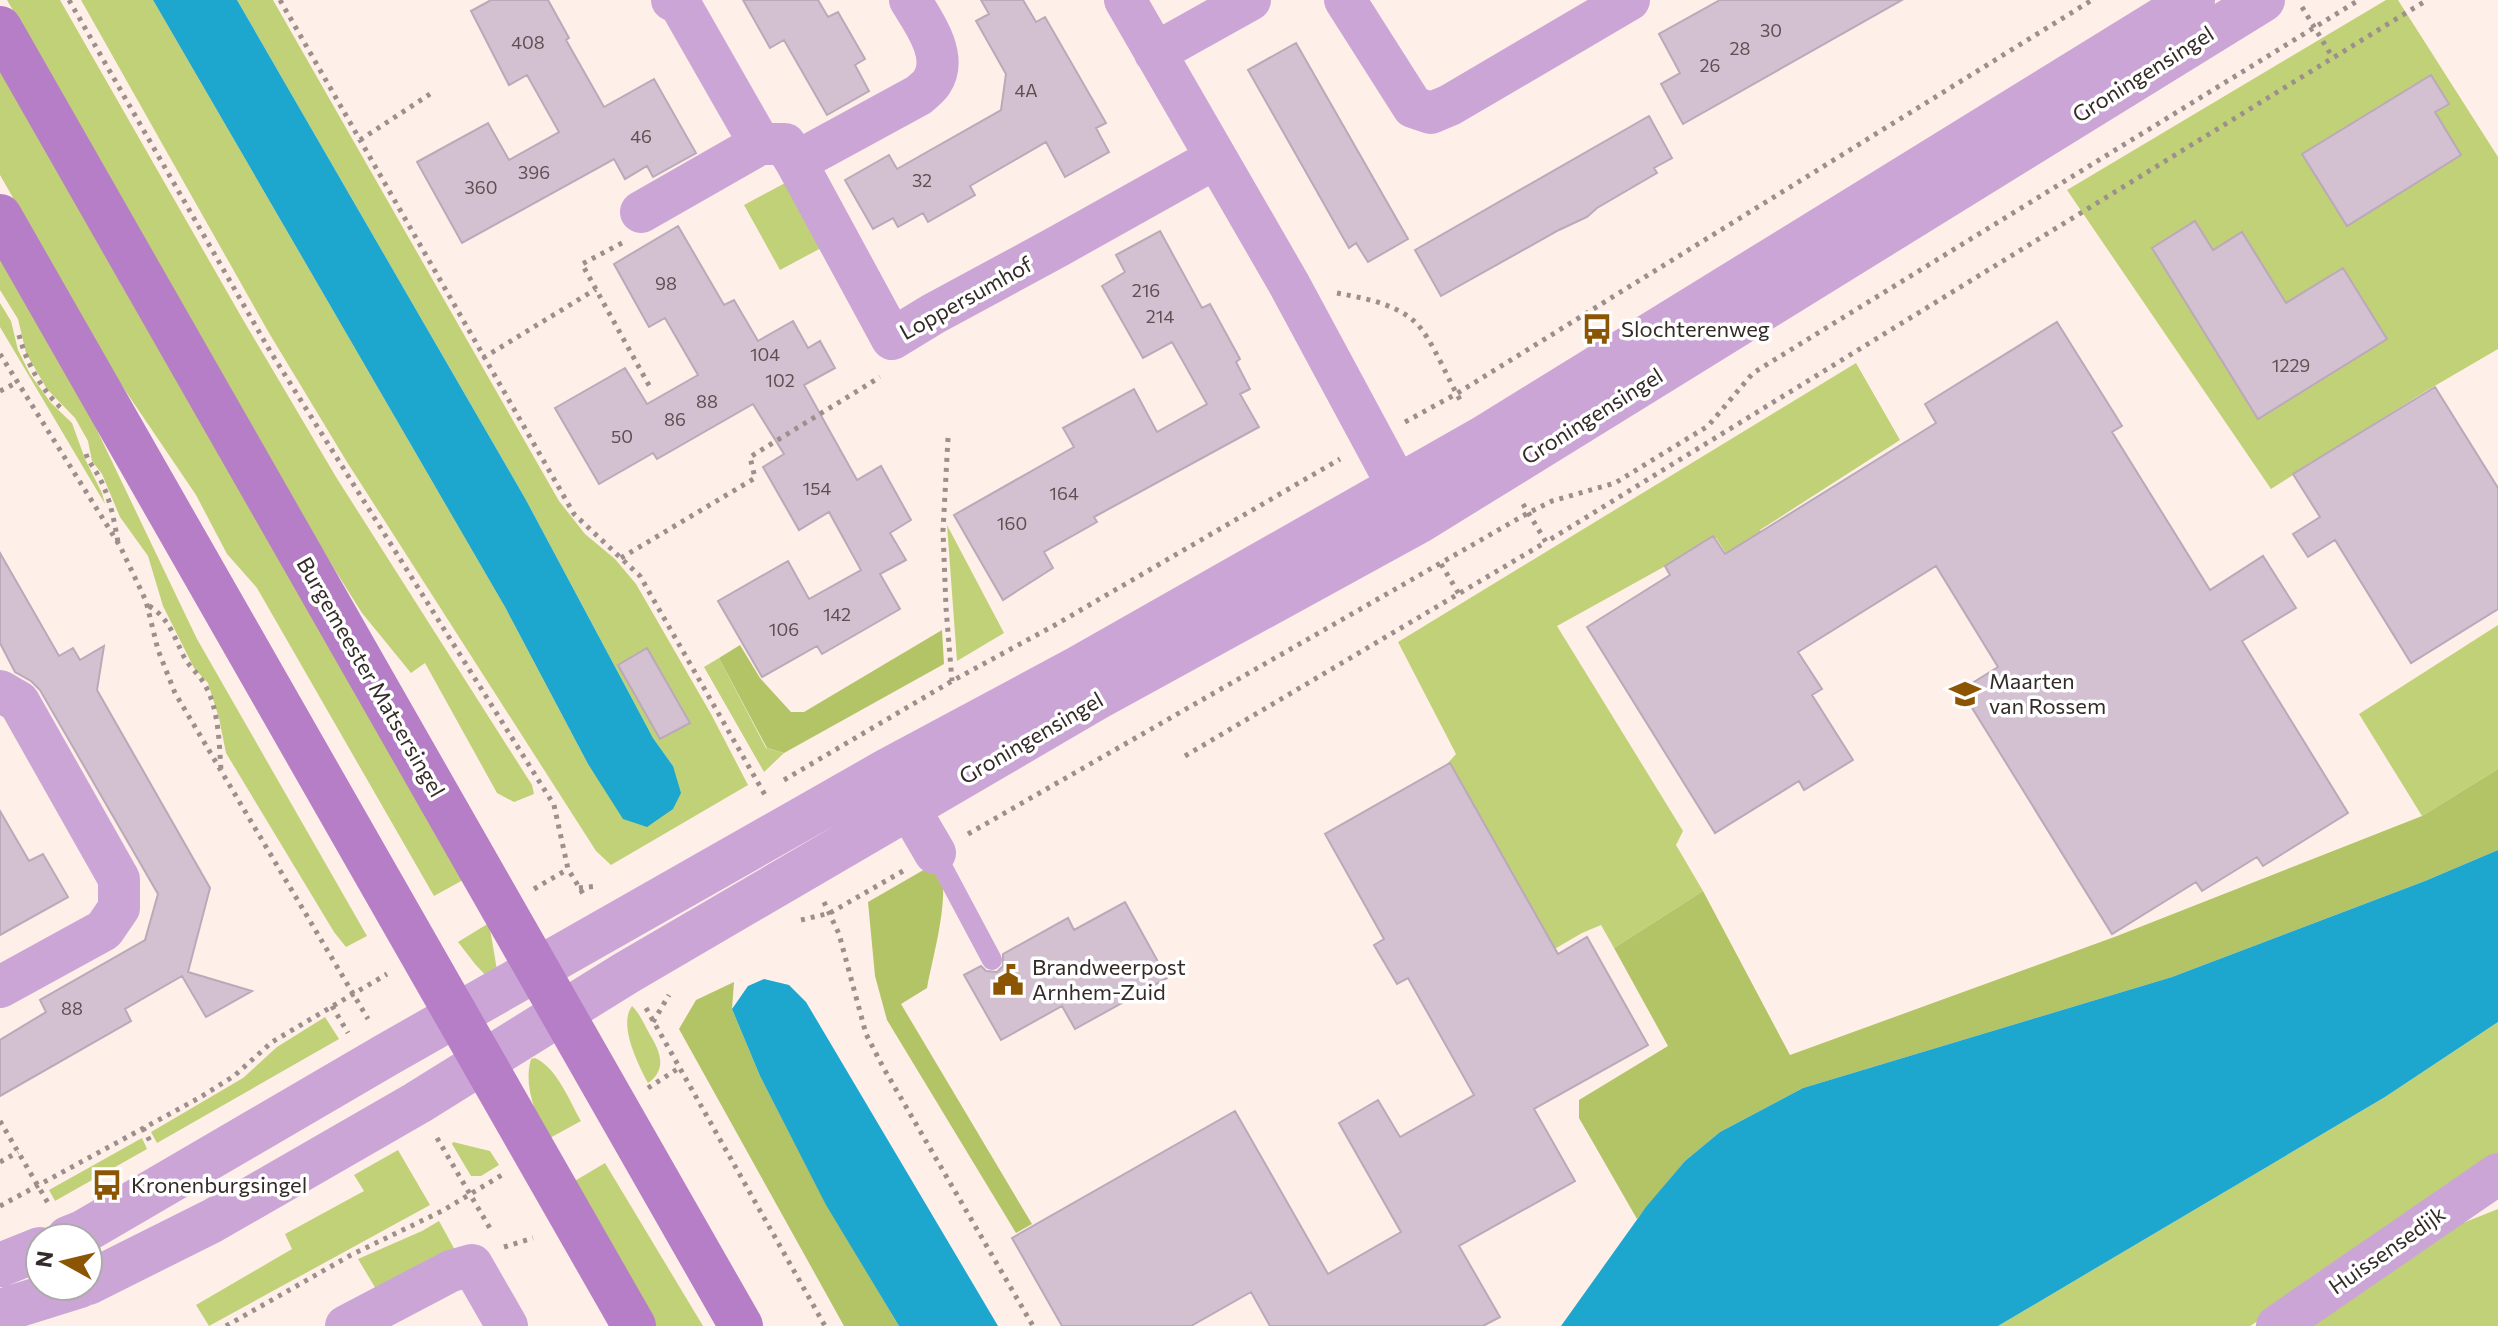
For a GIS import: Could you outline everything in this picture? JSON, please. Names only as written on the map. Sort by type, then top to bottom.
[{"type":"main road","name":"Burgemeester Matsersingel","points":[[0,28],[741,1326]]},
{"type":"main road","points":[[0,216],[634,1326]]},
{"type":"street","name":"Loppersumhof","points":[[672,0],[680,4],[778,153],[892,339],[1216,158]]},
{"type":"street","points":[[641,212],[919,95],[933,81],[938,63],[934,43],[910,0]]},
{"type":"street","points":[[1125,0],[1289,284],[1408,504]]},
{"type":"street","points":[[1155,53],[1250,0]]},
{"type":"street","points":[[1345,0],[1413,107],[1431,113],[1458,101],[1629,0]]},
{"type":"street","name":"Groningensingel","points":[[538,970],[886,771],[1078,668],[1408,504],[1483,438],[2193,0]]},
{"type":"street","name":"Groningensingel","points":[[483,1061],[561,1011],[1095,699],[1408,504],[2263,0]]},
{"type":"street","points":[[0,691],[19,702],[119,879],[119,908],[104,930],[0,987]]},
{"type":"street","points":[[886,771],[935,853]]},
{"type":"street","points":[[100,1222],[538,970]]},
{"type":"street","points":[[104,1275],[212,1221],[417,1103],[483,1061]]},
{"type":"street","name":"Huissensedijk","points":[[2277,1326],[2498,1174]]},
{"type":"street","points":[[0,1265],[24,1255]]},
{"type":"street","points":[[346,1326],[451,1271],[472,1265],[507,1326]]},
{"type":"street","points":[[0,1311],[29,1302]]},
{"type":"lane","points":[[935,853],[992,960]]},
{"type":"path","points":[[69,0],[270,351],[554,805],[568,869],[604,933]]},
{"type":"path","points":[[280,0],[574,514],[640,576],[783,829]]},
{"type":"path","points":[[2297,0],[2333,58]]},
{"type":"path","points":[[830,913],[1528,513],[1552,501],[1615,483],[1708,426],[1753,373],[2359,0]]},
{"type":"path","points":[[1185,756],[1546,542],[2427,0]]},
{"type":"path","points":[[360,140],[430,94]]},
{"type":"path","points":[[641,212],[633,217],[641,233],[582,264],[651,389]]},
{"type":"path","points":[[1289,284],[1373,300],[1415,322],[1432,346],[1456,394]]},
{"type":"path","points":[[483,358],[596,289]]},
{"type":"path","points":[[18,331],[24,355],[51,398],[67,413]]},
{"type":"path","points":[[0,354],[120,546],[148,606],[158,650],[175,693],[388,1054]]},
{"type":"path","points":[[621,558],[755,478],[750,457],[892,369]]},
{"type":"path","points":[[0,391],[16,383]]},
{"type":"path","points":[[948,438],[943,531],[952,681]]},
{"type":"path","points":[[85,450],[100,478],[120,546]]},
{"type":"path","points":[[1528,513],[1546,542]]},
{"type":"path","points":[[148,606],[162,614],[188,664],[204,683],[218,734],[221,771]]},
{"type":"path","points":[[503,908],[568,869]]},
{"type":"path","points":[[806,870],[839,934],[866,1034],[1033,1326]]},
{"type":"path","points":[[0,1206],[199,1098],[234,1076],[272,1042],[422,953]]},
{"type":"path","points":[[653,1022],[825,1326]]},
{"type":"path","points":[[616,1109],[679,1068]]},
{"type":"path","points":[[417,1103],[469,1195]]},
{"type":"path","points":[[0,1121],[38,1186]]},
{"type":"path","points":[[0,1162],[18,1152]]},
{"type":"path","points":[[226,1326],[351,1255],[442,1211],[538,1155]]},
{"type":"path","points":[[501,1248],[533,1238]]},
{"type":"green space","points":[[7,0],[60,0],[336,477],[532,785],[534,794],[514,802],[497,793],[425,663],[411,673],[362,613],[318,543]]},
{"type":"green space","points":[[81,0],[153,0],[505,607],[600,782],[673,766],[653,738],[526,500],[237,0],[273,0],[559,501],[585,534],[615,559],[636,584],[748,785],[611,865],[596,851],[347,462],[269,333]]},
{"type":"green space","points":[[2386,0],[2398,0],[2498,157],[2498,349],[2271,489],[2067,190]]},
{"type":"green space","points":[[0,69],[463,880],[434,896],[257,588],[227,554],[196,495],[112,371],[0,175]]},
{"type":"green space","points":[[787,182],[823,247],[780,270],[744,205]]},
{"type":"green space","points":[[0,252],[72,378],[197,639],[367,936],[346,947],[226,753],[208,683],[194,668],[163,606],[148,556],[120,517],[75,418],[47,389],[26,353],[18,319],[0,290]]},
{"type":"green space","points":[[0,303],[11,321],[18,350],[30,374],[51,403],[72,423],[105,504],[0,327]]},
{"type":"green space","points":[[1856,363],[1900,440],[1760,530],[1789,577],[1755,598],[1716,538],[1557,626],[1683,831],[1676,845],[1703,891],[1614,948],[1601,925],[1448,1011],[1522,898],[1447,764],[1456,754],[1398,642]]},
{"type":"green space","points":[[947,525],[1004,633],[957,661]]},
{"type":"green space","points":[[2498,625],[2498,769],[2422,816],[2359,714]]},
{"type":"green space","points":[[942,630],[944,664],[784,753],[767,748],[719,658],[740,645],[760,678],[791,712],[804,712]]},
{"type":"green space","points":[[719,658],[766,748],[784,753],[764,772],[704,667]]},
{"type":"green space","points":[[2498,769],[2498,850],[2172,977],[1803,1088],[1720,1132],[1685,1161],[1637,1219],[1579,1118],[1579,1100],[1668,1046],[1614,948],[1703,891],[1790,1055],[2117,936],[2422,816]]},
{"type":"green space","points":[[939,861],[942,906],[927,988],[901,1004],[1032,1224],[1016,1233],[887,1020],[875,976],[868,902]]},
{"type":"green space","points":[[489,923],[497,970],[489,979],[458,942]]},
{"type":"green space","points":[[734,982],[732,1009],[760,1076],[826,1204],[899,1326],[844,1326],[679,1029],[696,1000]]},
{"type":"green space","points":[[632,1006],[659,1053],[658,1072],[648,1083],[628,1034],[628,1014]]},
{"type":"green space","points":[[325,1017],[339,1039],[157,1143],[151,1132],[243,1078],[277,1047]]},
{"type":"green space","points":[[2498,1022],[2498,1161],[2406,1226],[2250,1326],[1998,1326],[2385,1097]]},
{"type":"green space","points":[[535,1058],[556,1077],[581,1121],[548,1139],[530,1090],[529,1069],[531,1059]]},
{"type":"green space","points":[[142,1138],[147,1149],[55,1201],[49,1190]]},
{"type":"green space","points":[[453,1142],[490,1151],[499,1165],[481,1176],[471,1176]]},
{"type":"green space","points":[[398,1150],[430,1205],[209,1326],[196,1305],[292,1249],[285,1234],[364,1191],[354,1175]]},
{"type":"green space","points":[[605,1163],[703,1326],[656,1326],[573,1182]]},
{"type":"green space","points":[[2498,1209],[2498,1326],[2301,1326],[2435,1234]]},
{"type":"green space","points":[[439,1221],[456,1252],[379,1294],[358,1259]]},
{"type":"water","points":[[153,0],[237,0],[526,500],[653,738],[673,766],[681,793],[673,809],[647,827],[623,819],[588,764],[505,607]]},
{"type":"water","points":[[2498,850],[2498,1022],[2385,1097],[1998,1326],[1561,1326],[1646,1207],[1685,1161],[1720,1132],[1803,1088],[2172,977]]},
{"type":"water","points":[[764,979],[789,985],[806,1002],[998,1326],[899,1326],[826,1205],[760,1076],[732,1009],[748,986]]},
{"type":"building","points":[[491,0],[548,0],[569,38],[566,40],[604,107],[654,79],[696,153],[653,177],[647,166],[625,179],[614,159],[462,243],[417,162],[488,123],[509,160],[559,132],[527,75],[509,85],[471,11]]},
{"type":"building","points":[[743,0],[818,0],[828,17],[838,12],[865,59],[855,65],[869,91],[827,115],[784,40],[770,48]]},
{"type":"building","points":[[981,0],[1023,0],[1036,22],[1045,17],[1106,123],[1096,128],[1109,152],[1065,177],[1046,142],[970,186],[975,195],[928,222],[923,213],[898,227],[893,218],[873,229],[845,180],[889,155],[897,169],[1001,110],[1006,74],[976,21],[989,14]]},
{"type":"building","points":[[1720,0],[1902,0],[1683,124],[1661,84],[1680,73],[1659,34]]},
{"type":"building","points":[[1296,43],[1408,239],[1368,262],[1356,243],[1349,248],[1248,70]]},
{"type":"building","points":[[2431,75],[2449,104],[2435,112],[2461,155],[2347,226],[2302,154]]},
{"type":"building","points":[[1649,116],[1672,158],[1654,168],[1657,173],[1587,217],[1441,296],[1415,250]]},
{"type":"building","points":[[2195,221],[2213,250],[2242,232],[2286,303],[2343,268],[2387,339],[2258,419],[2152,248]]},
{"type":"building","points":[[678,226],[724,305],[734,300],[758,341],[793,321],[808,348],[820,341],[835,368],[804,385],[857,480],[881,466],[911,520],[890,533],[906,560],[880,574],[900,609],[822,654],[817,646],[762,677],[718,601],[788,561],[809,599],[861,570],[829,512],[799,530],[763,467],[784,454],[753,404],[657,459],[653,453],[599,484],[555,408],[625,368],[647,404],[698,375],[665,318],[649,327],[614,264]]},
{"type":"building","points":[[1160,231],[1202,308],[1210,304],[1240,359],[1236,362],[1250,389],[1240,394],[1259,427],[1094,517],[1097,522],[1044,552],[1053,568],[1003,600],[954,515],[1074,447],[1063,428],[1134,389],[1157,432],[1207,404],[1172,342],[1143,358],[1102,286],[1125,272],[1116,255]]},
{"type":"building","points":[[2057,322],[2122,426],[2112,432],[2210,590],[2263,556],[2296,608],[2242,641],[2348,813],[2263,866],[2257,857],[2202,891],[2196,882],[2112,934],[1961,690],[1998,667],[1936,566],[1798,652],[1822,689],[1812,695],[1853,760],[1804,790],[1799,781],[1715,833],[1587,627],[1670,575],[1665,566],[1713,536],[1725,554],[1936,423],[1925,404]]},
{"type":"building","points":[[2435,387],[2498,488],[2498,609],[2411,663],[2335,540],[2308,557],[2293,534],[2320,517],[2293,474]]},
{"type":"building","points":[[0,553],[59,656],[73,648],[80,660],[104,646],[97,690],[210,888],[188,972],[252,991],[206,1017],[182,976],[125,1009],[131,1021],[0,1096],[0,1040],[46,1012],[40,1000],[145,940],[158,894],[40,690],[15,672],[0,643]]},
{"type":"building","points":[[647,648],[690,723],[660,739],[618,665]]},
{"type":"building","points":[[1450,763],[1558,954],[1587,937],[1648,1045],[1534,1109],[1575,1181],[1459,1246],[1500,1317],[1483,1326],[1270,1326],[1251,1292],[1191,1326],[1062,1326],[1012,1238],[1235,1111],[1328,1274],[1401,1232],[1339,1123],[1378,1100],[1400,1137],[1474,1095],[1408,978],[1397,984],[1374,945],[1384,939],[1325,834]]},
{"type":"building","points":[[0,811],[29,861],[43,854],[68,897],[0,935]]},
{"type":"building","points":[[1125,902],[1167,978],[1075,1029],[1062,1006],[1001,1040],[964,975],[981,966],[986,971],[997,972],[1003,966],[1003,954],[1068,918],[1074,930]]},
{"type":"place","name":"Slochterenweg","points":[[1597,329]]},
{"type":"place","name":"Maarten van Rossem","points":[[1965,694]]},
{"type":"place","name":"Brandweerpost Arnhem-Zuid","points":[[1008,980]]},
{"type":"place","name":"Kronenburgsingel","points":[[107,1185]]}]
